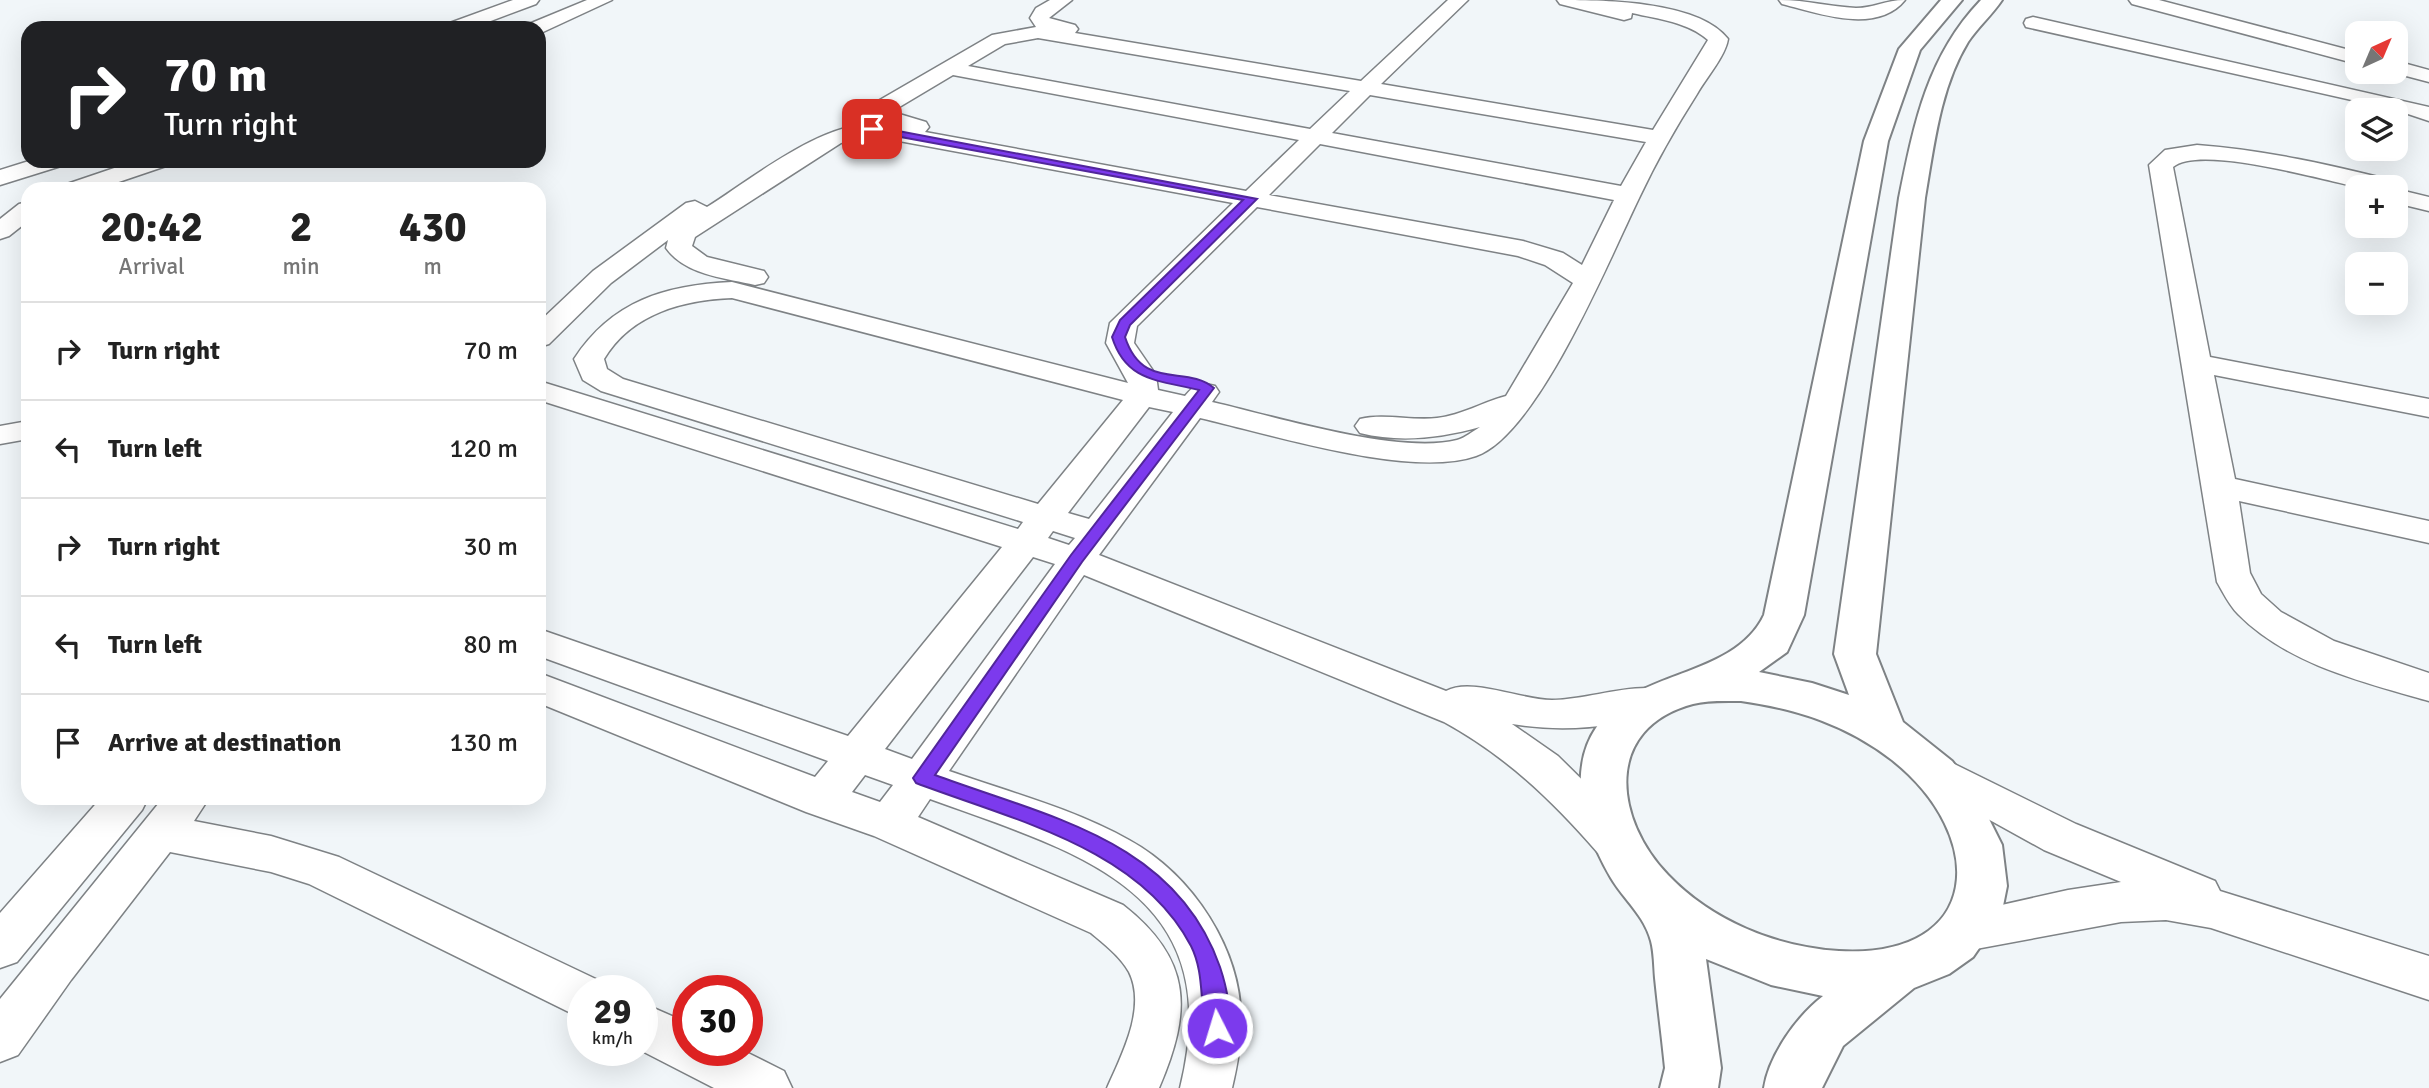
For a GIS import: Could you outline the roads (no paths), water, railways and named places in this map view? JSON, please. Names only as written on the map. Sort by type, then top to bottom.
[{"type":"street","points":[[473,21],[530,0]]},
{"type":"street","points":[[546,24],[603,0]]},
{"type":"street","points":[[546,331],[602,277],[684,215],[1038,0]]},
{"type":"street","points":[[1063,0],[1039,15],[1040,21],[1059,28],[1663,132]]},
{"type":"street","points":[[1142,384],[1123,350],[1118,337],[1120,330],[1440,14],[1459,0]]},
{"type":"street","points":[[1566,0],[1666,25],[1695,39],[1710,55]]},
{"type":"street","points":[[1034,530],[612,385],[594,374],[589,359],[602,338],[643,310],[678,296],[732,290],[1200,398],[1365,446],[1436,454],[1480,443],[1519,400],[1588,281],[1586,244],[1628,194],[1718,39],[1705,27],[1603,0]]},
{"type":"street","points":[[1788,0],[1864,13],[1883,10],[1896,0]]},
{"type":"street","points":[[1614,840],[1601,796],[1604,756],[1624,724],[1671,695],[1748,660],[1772,642],[1784,615],[1876,141],[1910,49],[1952,0]]},
{"type":"street","points":[[1885,732],[1855,653],[1912,198],[1922,135],[1941,69],[1970,21],[1992,0]]},
{"type":"street","points":[[2138,0],[2345,55]]},
{"type":"street","points":[[2033,23],[2429,114]]},
{"type":"street","points":[[1372,83],[1038,33],[999,39],[892,102],[886,106],[885,115],[895,122],[913,126],[1523,249],[1554,259],[1588,281]]},
{"type":"street","points":[[948,68],[1628,194]]},
{"type":"street","points":[[2408,70],[2429,76]]},
{"type":"street","points":[[1142,384],[698,263],[683,254],[679,241],[690,226],[826,142],[850,132],[872,129],[1510,239],[1586,244]]},
{"type":"street","points":[[2345,177],[2256,158],[2206,152],[2168,155],[2162,161],[2230,545],[2231,570],[2236,584],[2246,599],[2283,630],[2348,662],[2429,687]]},
{"type":"street","points":[[2162,172],[2176,163],[2223,160],[2345,185]]},
{"type":"street","points":[[0,178],[31,168]]},
{"type":"street","points":[[96,182],[138,168]]},
{"type":"street","points":[[2408,192],[2429,196]]},
{"type":"street","points":[[2408,199],[2429,204]]},
{"type":"street","points":[[0,231],[21,214]]},
{"type":"street","points":[[2198,373],[2429,408]]},
{"type":"street","points":[[2198,373],[2429,428]]},
{"type":"street","points":[[821,800],[1034,530],[1142,384]]},
{"type":"street","points":[[546,394],[1087,546],[1497,731],[1546,769],[1614,840],[1632,868],[1656,895],[1696,928],[1744,953],[1795,970],[1848,976],[1895,972],[1936,956],[1965,931],[1979,906],[1984,879],[1980,850],[1958,802],[1929,766]]},
{"type":"street","points":[[889,824],[1087,546],[1200,398]]},
{"type":"street","points":[[0,435],[21,431]]},
{"type":"street","points":[[2218,486],[2429,532]]},
{"type":"street","points":[[2230,545],[2247,576],[2262,592],[2304,624],[2360,652],[2429,674]]},
{"type":"street","points":[[546,645],[923,778],[1093,843],[1127,861],[1156,884],[1182,912],[1202,946],[1214,981],[1217,1028],[1206,1088]]},
{"type":"street","points":[[1393,685],[1497,708],[1549,715],[1584,713],[1671,695],[1741,685],[1799,694],[1858,716],[1971,792],[2060,837],[2290,932]]},
{"type":"street","points":[[546,690],[821,800],[889,824],[1086,908],[1127,932],[1143,950],[1154,972],[1159,992],[1156,1036],[1133,1088]]},
{"type":"street","points":[[0,947],[121,805]]},
{"type":"street","points":[[0,1039],[182,805]]},
{"type":"street","points":[[159,832],[271,854],[323,870],[567,989]]},
{"type":"street","points":[[1656,895],[1677,941],[1693,1068],[1689,1088]]},
{"type":"street","points":[[1965,931],[2121,902],[2166,901],[2211,908],[2429,978]]},
{"type":"street","points":[[1793,1088],[1794,1079],[1824,1028],[1895,972]]},
{"type":"street","points":[[723,1066],[766,1088]]}]
